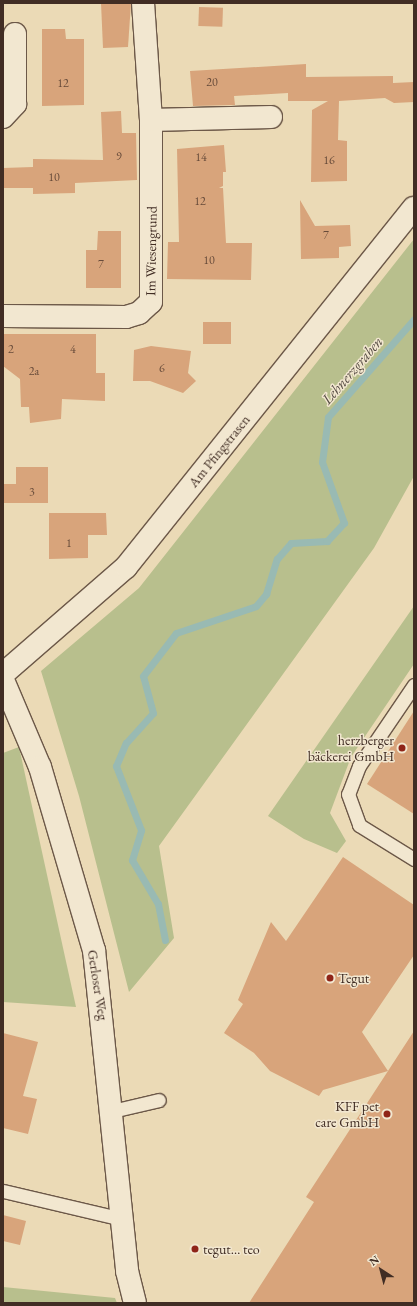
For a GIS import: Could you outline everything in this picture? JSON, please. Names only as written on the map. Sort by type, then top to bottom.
[{"type":"street","name":"Im Wiesengrund","points":[[3,316],[126,317],[139,313],[151,302],[151,120],[143,3]]},
{"type":"street","points":[[3,117],[15,104],[15,34]]},
{"type":"street","points":[[151,120],[271,117]]},
{"type":"street","name":"Am Pfingstrasen","points":[[3,674],[126,567],[414,208]]},
{"type":"street","name":"Gerloser Weg","points":[[3,680],[40,767],[94,950],[112,1111],[122,1219],[135,1303]]},
{"type":"lane","points":[[414,684],[359,766],[348,794],[359,825],[414,859]]},
{"type":"lane","points":[[112,1111],[159,1100]]},
{"type":"lane","points":[[3,1191],[122,1219]]},
{"type":"green space","points":[[414,239],[414,476],[374,548],[159,846],[174,938],[129,992],[79,796],[41,671],[139,588]]},
{"type":"green space","points":[[414,606],[414,664],[351,757],[330,813],[346,841],[337,853],[304,839],[268,816]]},
{"type":"green space","points":[[19,747],[76,1007],[3,1002],[3,753]]},
{"type":"green space","points":[[3,1287],[115,1298],[117,1303],[3,1303]]},
{"type":"building","points":[[101,3],[131,3],[128,47],[103,48]]},
{"type":"building","points":[[199,7],[223,8],[222,27],[198,26]]},
{"type":"building","points":[[42,29],[65,29],[66,39],[84,39],[84,105],[42,106]]},
{"type":"building","points":[[306,64],[306,77],[393,76],[393,83],[414,82],[414,102],[394,103],[385,98],[339,101],[338,140],[347,141],[347,181],[311,182],[312,110],[328,101],[288,101],[288,93],[234,96],[235,105],[193,106],[190,71]]},
{"type":"building","points":[[121,111],[122,133],[136,133],[137,180],[75,183],[75,193],[33,194],[33,188],[3,188],[3,168],[33,167],[33,159],[103,160],[101,112]]},
{"type":"building","points":[[224,145],[226,172],[223,172],[223,186],[219,188],[223,188],[226,243],[252,243],[251,280],[167,279],[168,242],[179,242],[177,149]]},
{"type":"building","points":[[300,200],[315,226],[350,225],[351,246],[339,247],[339,258],[301,259]]},
{"type":"building","points":[[98,231],[121,231],[121,288],[86,288],[86,250],[97,250]]},
{"type":"building","points":[[203,322],[231,322],[231,344],[203,344]]},
{"type":"building","points":[[3,334],[96,334],[96,373],[105,373],[105,401],[62,399],[61,419],[30,423],[29,407],[21,407],[20,379],[3,366]]},
{"type":"building","points":[[151,346],[191,351],[188,373],[196,381],[183,393],[150,381],[133,381],[134,350]]},
{"type":"building","points":[[16,467],[48,467],[48,503],[3,503],[3,484],[16,484]]},
{"type":"building","points":[[49,513],[106,513],[107,535],[88,535],[88,558],[49,559]]},
{"type":"building","name":"herzberger bäckerei GmbH","points":[[414,711],[414,814],[367,784]]},
{"type":"building","name":"Tegut","points":[[343,857],[414,905],[414,955],[362,1032],[388,1071],[323,1090],[319,1096],[270,1071],[254,1053],[224,1033],[243,1004],[238,1000],[271,922],[286,941]]},
{"type":"building","name":"KFF pet care GmbH","points":[[414,1031],[414,1303],[249,1303],[314,1202],[306,1197]]},
{"type":"building","points":[[3,1033],[38,1042],[23,1096],[37,1099],[28,1134],[3,1128]]},
{"type":"building","points":[[3,1215],[26,1221],[20,1245],[3,1241]]},
{"type":"waterway","name":"Lehnerzgraben","points":[[165,940],[158,904],[132,860],[141,830],[116,766],[126,743],[153,713],[143,676],[176,633],[256,606],[266,594],[277,559],[291,543],[327,541],[344,523],[322,462],[328,417],[414,319]]},
{"type":"place","name":"herzberger bäckerei GmbH","points":[[402,748]]},
{"type":"place","name":"Tegut","points":[[330,978]]},
{"type":"place","name":"KFF pet care GmbH","points":[[387,1114]]},
{"type":"place","name":"tegut… teo","points":[[195,1249]]}]
